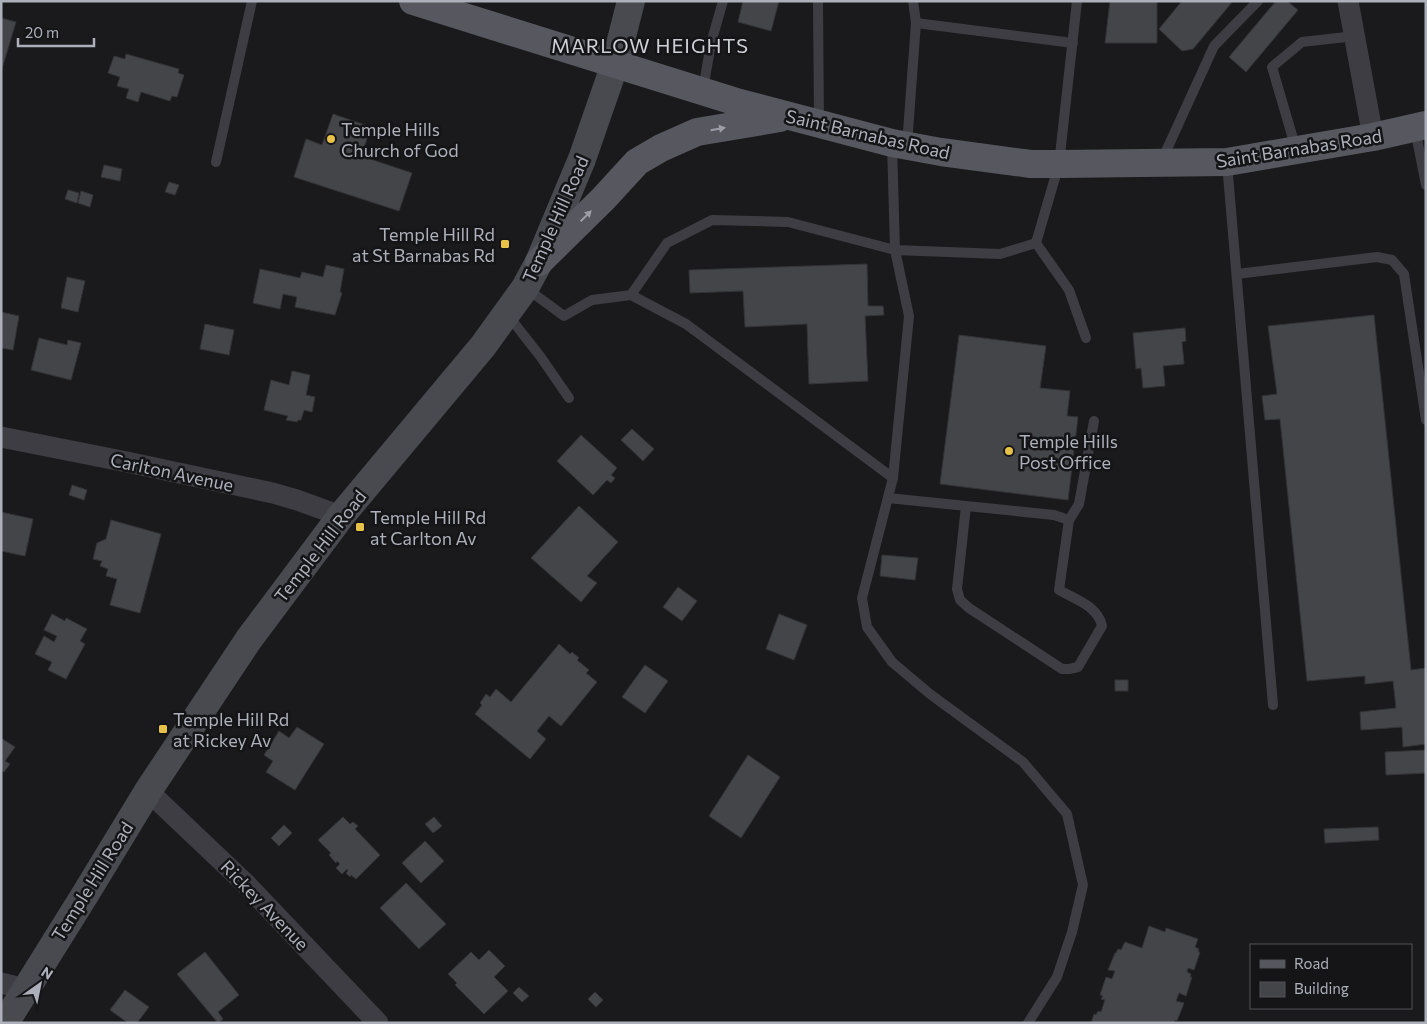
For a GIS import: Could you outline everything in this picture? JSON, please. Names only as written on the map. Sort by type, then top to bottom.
[{"type":"main road","name":"Temple Hill Road","points":[[5,1022],[13,986],[86,893],[148,791],[249,639],[341,516],[483,346],[525,288],[539,262],[582,159],[615,64],[631,1]]},
{"type":"main road","name":"Saint Barnabas Road","points":[[428,4],[702,92],[788,116],[899,144],[941,152],[1031,164],[1227,162],[1373,137],[1420,126]]},
{"type":"main road","points":[[539,262],[604,198],[636,162],[660,148],[697,132],[788,116]]},
{"type":"street","points":[[1348,1],[1373,137]]},
{"type":"street","name":"Carlton Avenue","points":[[1,437],[273,493],[341,516]]},
{"type":"street","name":"Rickey Avenue","points":[[148,791],[246,884],[378,1023]]},
{"type":"lane","points":[[216,162],[252,1]]},
{"type":"lane","points":[[702,92],[711,43],[723,1]]},
{"type":"lane","points":[[818,1],[819,124]]},
{"type":"lane","points":[[913,1],[916,23],[899,144],[895,250],[909,316],[893,478],[862,598],[867,627],[892,662],[930,694],[1023,762],[1067,814],[1083,885],[1072,932],[1057,977],[1028,1023]]},
{"type":"lane","points":[[1036,243],[1059,164],[1078,1]]},
{"type":"lane","points":[[1160,163],[1214,46],[1258,1]]},
{"type":"lane","points":[[916,23],[1073,43]]},
{"type":"lane","points":[[1297,150],[1272,67],[1302,42],[1355,36]]},
{"type":"lane","points":[[1420,126],[1426,185]]},
{"type":"lane","points":[[1227,162],[1273,705]]},
{"type":"lane","points":[[631,295],[667,243],[712,220],[788,222],[895,250],[1000,254],[1036,243]]},
{"type":"lane","points":[[1036,243],[1069,290],[1086,338]]},
{"type":"lane","points":[[1236,274],[1377,257],[1392,260],[1404,274],[1426,420]]},
{"type":"lane","points":[[525,288],[564,316],[592,300],[631,295],[686,324],[893,478]]},
{"type":"lane","points":[[507,313],[569,398]]},
{"type":"lane","points":[[966,506],[958,589],[960,600],[969,608],[1062,669],[1078,667],[1102,626],[1100,617],[1093,609],[1059,590],[1069,520],[1079,504],[1094,421]]},
{"type":"lane","points":[[888,498],[1054,514],[1069,520]]},
{"type":"building","points":[[743,1],[779,1],[771,31],[738,22]]},
{"type":"building","points":[[1110,1],[1157,1],[1157,43],[1105,43]]},
{"type":"building","points":[[1182,1],[1233,1],[1193,49],[1182,51],[1159,29]]},
{"type":"building","points":[[1276,1],[1287,1],[1298,10],[1246,72],[1229,57]]},
{"type":"building","points":[[1,18],[16,22],[1,72]]},
{"type":"building","points":[[126,54],[179,69],[178,73],[184,75],[177,97],[172,96],[170,101],[141,92],[138,102],[126,98],[129,89],[117,86],[120,77],[108,73],[114,56],[125,59]]},
{"type":"building","points":[[333,114],[371,127],[361,156],[412,173],[399,211],[294,177],[306,139],[322,145]]},
{"type":"building","points":[[104,165],[122,169],[120,181],[101,177]]},
{"type":"building","points":[[169,182],[179,185],[175,195],[165,192]]},
{"type":"building","points":[[68,190],[79,193],[77,203],[65,199]]},
{"type":"building","points":[[81,191],[93,195],[90,207],[78,203]]},
{"type":"building","points":[[867,264],[868,306],[883,306],[884,315],[865,316],[868,381],[809,384],[807,324],[745,327],[743,291],[690,293],[689,270]]},
{"type":"building","points":[[326,265],[344,269],[340,292],[342,293],[335,315],[295,307],[297,297],[283,294],[280,309],[253,303],[260,269],[300,278],[302,272],[323,277]]},
{"type":"building","points":[[67,277],[85,281],[78,312],[61,308]]},
{"type":"building","points":[[1,312],[19,316],[13,350],[1,348]]},
{"type":"building","points":[[1374,315],[1411,670],[1426,668],[1426,744],[1403,747],[1402,727],[1361,730],[1360,712],[1396,708],[1393,681],[1365,684],[1365,676],[1307,681],[1280,419],[1265,420],[1262,396],[1277,394],[1268,326]]},
{"type":"building","points":[[205,324],[234,330],[229,355],[200,349]]},
{"type":"building","points":[[1185,328],[1186,341],[1182,342],[1184,364],[1163,366],[1165,386],[1143,388],[1141,368],[1136,369],[1133,333]]},
{"type":"building","name":"Temple Hills Post Office","points":[[959,335],[1046,346],[1040,388],[1070,391],[1067,416],[1078,417],[1068,500],[940,484]]},
{"type":"building","points":[[39,338],[67,345],[68,340],[81,343],[71,380],[31,370]]},
{"type":"building","points":[[292,371],[310,375],[306,395],[315,397],[312,412],[304,410],[301,420],[297,422],[286,420],[288,416],[264,410],[271,380],[289,385]]},
{"type":"building","points":[[632,429],[654,449],[643,461],[621,440]]},
{"type":"building","points":[[581,435],[617,468],[611,475],[615,478],[611,483],[607,480],[593,495],[557,461]]},
{"type":"building","points":[[72,485],[87,490],[84,500],[69,495]]},
{"type":"building","points":[[579,506],[618,542],[587,576],[597,583],[581,602],[531,558]]},
{"type":"building","points":[[1,512],[33,519],[25,556],[1,551]]},
{"type":"building","points":[[111,520],[161,534],[140,613],[110,605],[117,579],[106,576],[108,569],[100,566],[102,561],[93,559],[97,543],[106,539]]},
{"type":"building","points":[[882,555],[918,558],[915,580],[880,576]]},
{"type":"building","points":[[678,587],[697,601],[682,621],[663,607]]},
{"type":"building","points":[[52,614],[65,621],[66,618],[87,629],[80,641],[85,644],[66,679],[48,670],[52,662],[35,654],[44,636],[54,642],[57,636],[44,630]]},
{"type":"building","points":[[779,614],[807,625],[794,660],[766,649]]},
{"type":"building","points":[[559,644],[570,654],[572,652],[579,658],[577,660],[589,670],[586,673],[597,682],[561,726],[549,716],[537,731],[546,739],[530,759],[475,714],[482,705],[480,703],[486,694],[490,697],[496,689],[511,702]]},
{"type":"building","points":[[645,665],[668,681],[645,713],[622,697]]},
{"type":"building","points":[[1115,680],[1128,680],[1128,691],[1115,691]]},
{"type":"building","points":[[297,727],[324,744],[295,790],[266,772],[273,761],[264,755],[279,731],[289,738]]},
{"type":"building","points":[[1,738],[15,747],[5,761],[10,764],[4,772],[1,770]]},
{"type":"building","points":[[1426,750],[1426,773],[1386,775],[1385,752]]},
{"type":"building","points":[[748,755],[780,777],[741,838],[709,816]]},
{"type":"building","points":[[343,817],[350,824],[353,822],[358,826],[355,829],[380,855],[356,879],[346,873],[347,869],[342,874],[336,868],[340,864],[337,861],[336,863],[329,855],[331,853],[318,840]]},
{"type":"building","points":[[434,817],[442,826],[433,833],[425,824]]},
{"type":"building","points":[[284,825],[292,833],[279,846],[271,838]]},
{"type":"building","points":[[1378,827],[1379,840],[1325,843],[1324,829]]},
{"type":"building","points":[[425,841],[444,861],[421,883],[402,863]]},
{"type":"building","points":[[406,883],[446,924],[419,949],[380,908]]},
{"type":"building","points":[[1149,926],[1165,932],[1166,928],[1198,939],[1195,947],[1200,952],[1194,970],[1188,968],[1187,972],[1192,977],[1186,996],[1179,993],[1176,1001],[1184,1003],[1177,1021],[1175,1020],[1174,1023],[1091,1023],[1094,1014],[1096,1015],[1098,1011],[1101,1012],[1105,1000],[1101,999],[1103,996],[1100,995],[1106,977],[1112,979],[1115,971],[1108,970],[1115,953],[1118,949],[1121,950],[1125,942],[1142,948]]},
{"type":"building","points":[[489,950],[505,966],[494,977],[508,991],[484,1014],[455,985],[457,983],[448,974],[471,952],[479,960]]},
{"type":"building","points":[[205,952],[239,995],[218,1012],[223,1019],[218,1023],[177,974]]},
{"type":"building","points":[[519,987],[529,996],[522,1002],[513,993]]},
{"type":"building","points":[[125,990],[149,1007],[137,1023],[128,1023],[110,1010]]},
{"type":"building","points":[[595,992],[603,1000],[596,1007],[588,999]]},
{"type":"place","name":"Temple Hills Church of God","points":[[331,139]]},
{"type":"place","name":"Temple Hill Rd at St Barnabas Rd","points":[[505,244]]},
{"type":"place","name":"Temple Hills Post Office","points":[[1009,451]]},
{"type":"place","name":"Temple Hill Rd at Carlton Av","points":[[360,527]]},
{"type":"place","name":"Temple Hill Rd at Rickey Av","points":[[163,729]]},
{"type":"district","name":"MARLOW HEIGHTS","points":[[650,45]]}]
